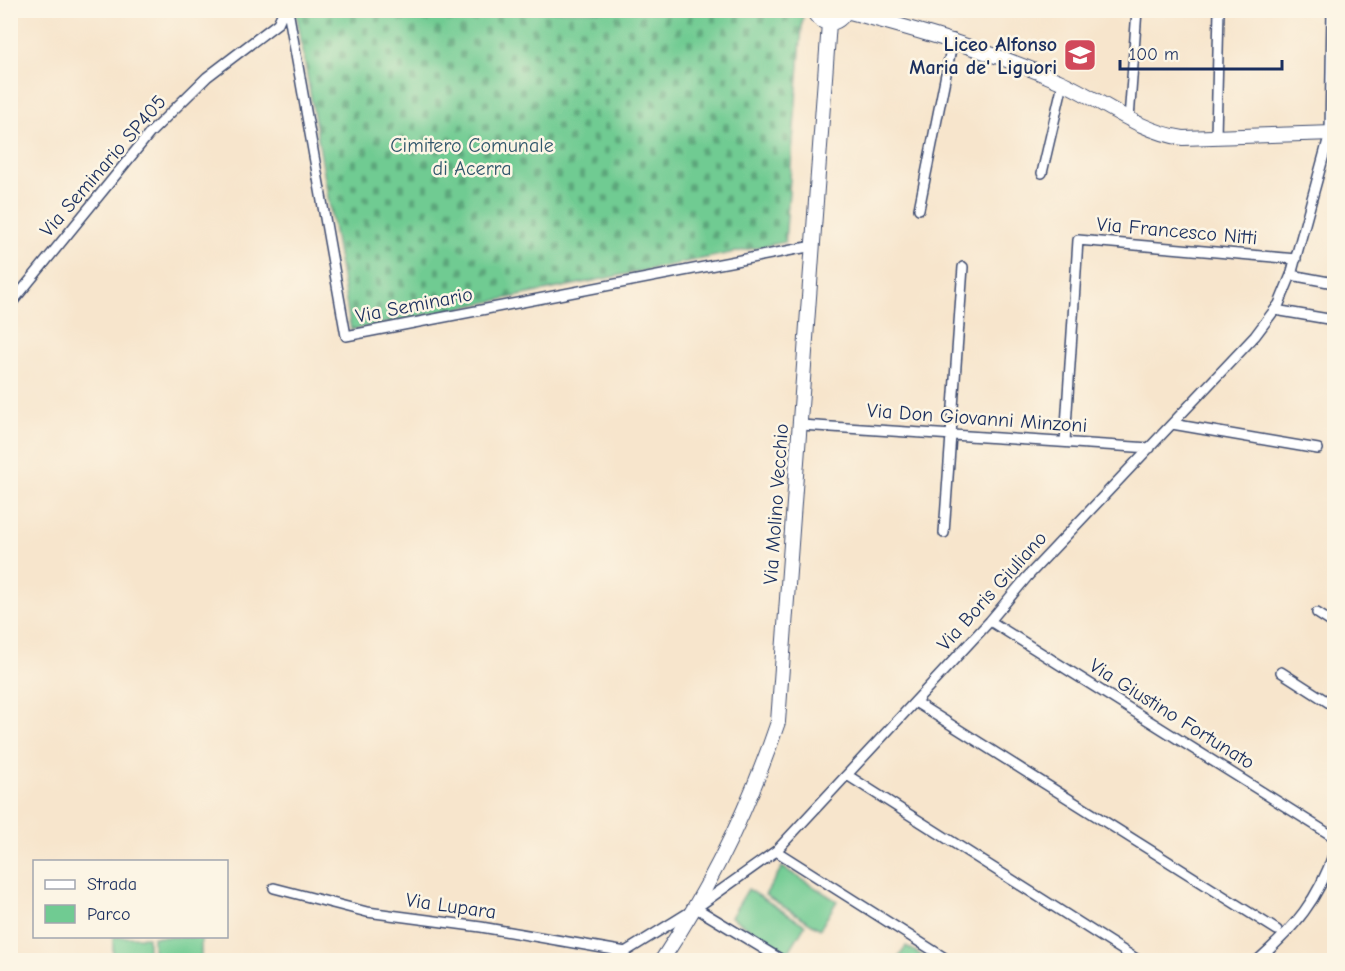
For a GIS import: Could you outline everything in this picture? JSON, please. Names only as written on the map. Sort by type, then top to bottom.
[{"type":"street","name":"Via Seminario","points":[[286,10],[346,336],[813,246]]},
{"type":"street","name":"Via Seminario SP405","points":[[12,300],[150,133],[207,77],[278,23],[286,10]]},
{"type":"street","points":[[813,10],[819,19],[829,23],[840,20],[846,11],[953,39],[994,53],[1062,83],[1160,135],[1184,138],[1332,133]]},
{"type":"street","points":[[1128,118],[1137,10]]},
{"type":"street","points":[[1216,136],[1219,10]]},
{"type":"street","name":"Via Boris Giuliano","points":[[612,960],[696,908],[776,851],[990,621],[1027,577],[1255,336],[1275,310],[1291,275],[1332,133],[1332,10]]},
{"type":"street","name":"Via Molino Vecchio","points":[[662,960],[696,908],[764,764],[778,722],[829,23]]},
{"type":"street","points":[[919,209],[953,39]]},
{"type":"street","points":[[1042,173],[1062,83]]},
{"type":"street","name":"Via Francesco Nitti","points":[[1065,442],[1078,240],[1296,259]]},
{"type":"street","points":[[944,533],[949,435],[963,267]]},
{"type":"street","points":[[1291,275],[1335,283]]},
{"type":"street","points":[[1275,310],[1335,320]]},
{"type":"street","points":[[1172,424],[1318,449]]},
{"type":"street","name":"Via Don Giovanni Minzoni","points":[[801,425],[1150,448]]},
{"type":"street","points":[[1317,613],[1335,624]]},
{"type":"street","name":"Via Giustino Fortunato","points":[[990,621],[1335,837]]},
{"type":"street","points":[[1281,672],[1335,706]]},
{"type":"street","points":[[915,702],[1277,930]]},
{"type":"street","points":[[847,775],[1138,960]]},
{"type":"street","points":[[776,851],[948,960]]},
{"type":"street","points":[[1258,960],[1286,934],[1310,906],[1325,881],[1335,853]]},
{"type":"street","name":"Via Lupara","points":[[274,888],[367,912],[626,952]]},
{"type":"street","points":[[696,908],[782,960]]},
{"type":"green space","name":"Cimitero Comunale di Acerra","points":[[296,11],[797,11],[803,13],[785,242],[351,330]]},
{"type":"green space","points":[[782,867],[837,901],[820,929],[765,895]]},
{"type":"green space","points":[[748,889],[805,925],[788,953],[731,917]]},
{"type":"green space","points":[[113,938],[148,938],[148,960],[113,960]]},
{"type":"green space","points":[[153,938],[201,938],[201,960],[153,960]]},
{"type":"green space","points":[[906,946],[929,960],[897,960]]},
{"type":"place","name":"Liceo Alfonso Maria de' Liguori","points":[[1080,55]]}]
